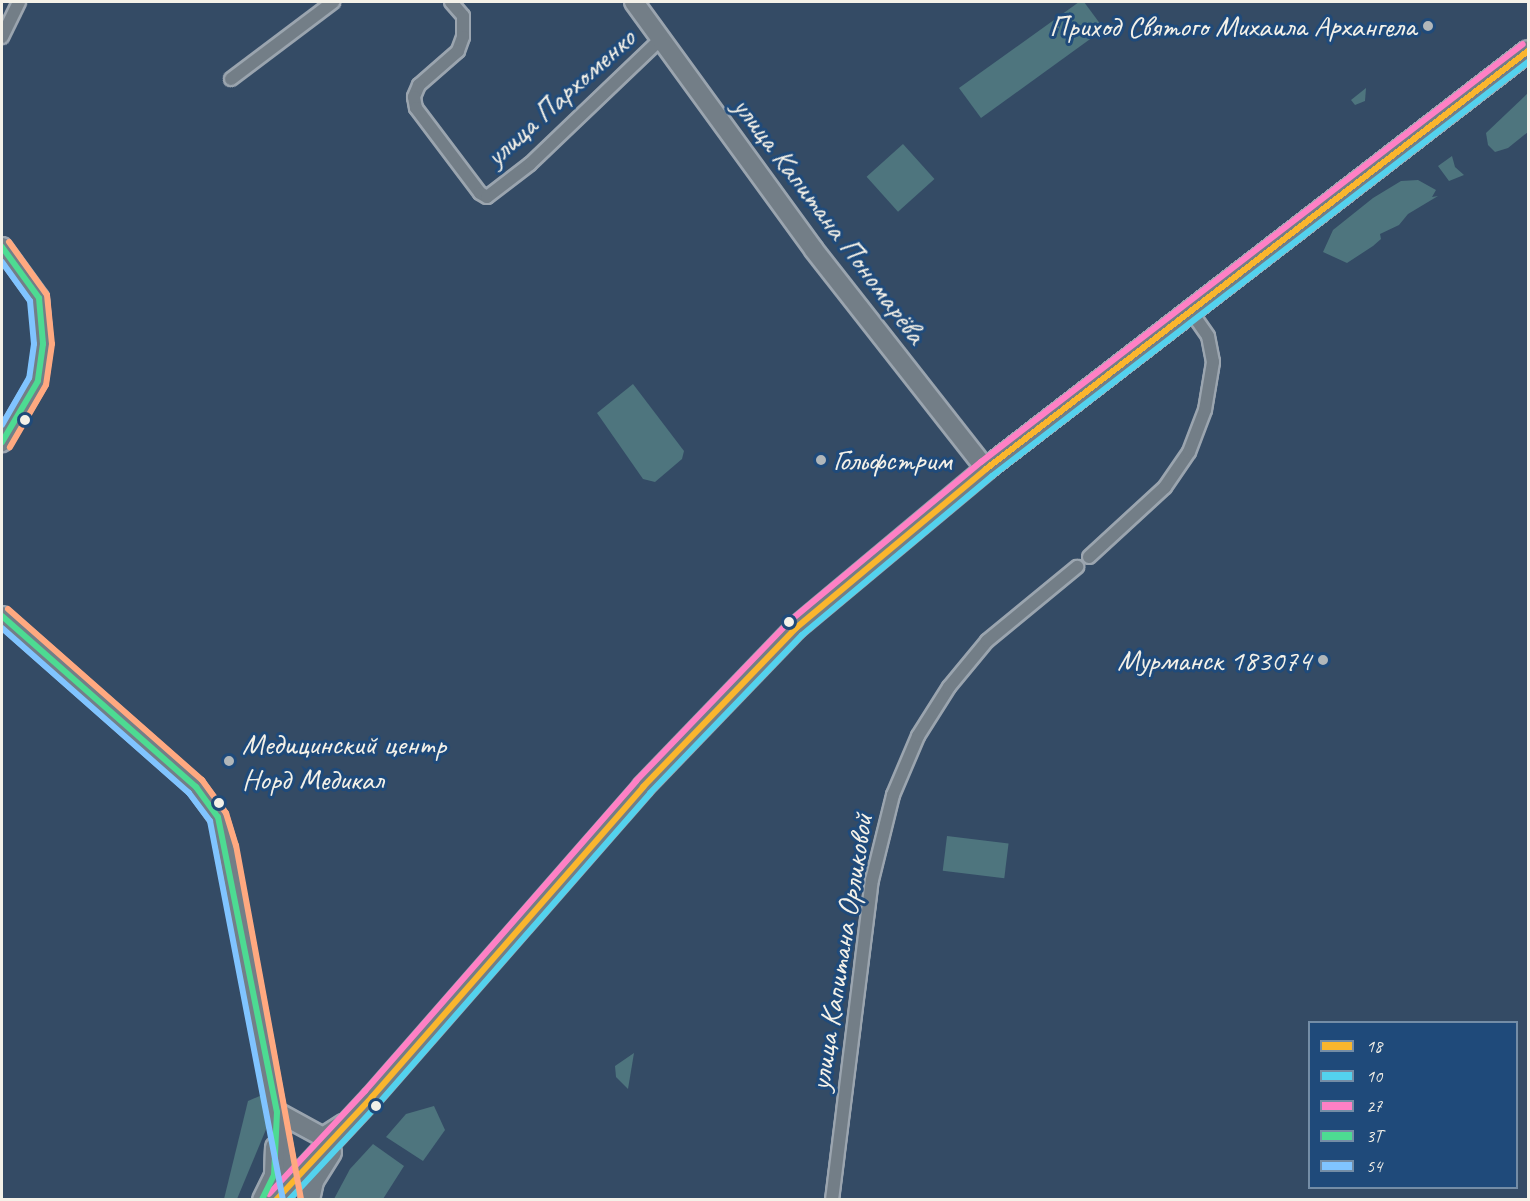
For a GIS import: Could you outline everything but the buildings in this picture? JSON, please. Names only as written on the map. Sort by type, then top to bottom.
[{"type":"main road","points":[[276,1200],[290,1191],[721,704],[805,620],[986,469],[1192,313],[1528,51]]},
{"type":"main road","points":[[309,1200],[313,1181],[354,1117]]},
{"type":"street","points":[[2,37],[19,2]]},
{"type":"street","points":[[231,78],[333,2]]},
{"type":"street","name":"улица Пархоменко","points":[[451,2],[462,16],[463,37],[458,51],[419,85],[414,97],[416,108],[480,193],[487,197],[530,164],[661,39]]},
{"type":"street","name":"улица Капитана Пономарёва","points":[[634,2],[814,250],[986,469]]},
{"type":"street","points":[[2,247],[39,298],[44,344],[38,381],[2,442]]},
{"type":"street","points":[[1089,557],[1165,487],[1189,452],[1205,411],[1213,362],[1208,336],[1192,313]]},
{"type":"street","name":"улица Капитана Орликовой","points":[[832,1200],[872,880],[892,795],[918,736],[949,687],[987,641],[1077,567]]},
{"type":"street","points":[[2,616],[196,787],[218,817],[227,847],[290,1191]]},
{"type":"street","points":[[277,1112],[323,1137],[354,1117]]},
{"type":"street","points":[[262,1200],[274,1175],[277,1112]]},
{"type":"green space","points":[[1079,2],[1084,2],[1104,29],[981,118],[959,88]]},
{"type":"green space","points":[[1366,88],[1365,101],[1355,105],[1351,100]]},
{"type":"green space","points":[[1528,93],[1528,132],[1508,148],[1495,152],[1488,145],[1486,133]]},
{"type":"green space","points":[[903,144],[934,179],[898,212],[867,177]]},
{"type":"green space","points":[[1452,156],[1455,167],[1464,175],[1449,181],[1438,166]]},
{"type":"green space","points":[[1418,180],[1436,190],[1432,197],[1438,196],[1408,214],[1399,225],[1380,234],[1381,239],[1347,263],[1323,252],[1333,230],[1373,198],[1401,181]]},
{"type":"green space","points":[[633,384],[684,451],[682,459],[655,482],[643,479],[597,413]]},
{"type":"green space","points":[[947,836],[1009,844],[1004,878],[943,871]]},
{"type":"green space","points":[[634,1053],[628,1089],[616,1077],[615,1066]]},
{"type":"green space","points":[[262,1095],[267,1127],[237,1199],[224,1199],[248,1101]]},
{"type":"green space","points":[[434,1106],[445,1130],[423,1161],[386,1137],[406,1114]]},
{"type":"green space","points":[[373,1144],[404,1166],[383,1199],[334,1199],[350,1169]]},
{"type":"transit line","name":"27","points":[[269,1194],[365,1091],[636,781],[790,621],[981,462],[1523,44]]},
{"type":"transit line","name":"18","points":[[276,1200],[372,1097],[643,787],[796,628],[986,469],[1528,51]]},
{"type":"transit line","name":"10","points":[[289,1200],[379,1103],[650,793],[802,635],[992,476],[1528,62]]},
{"type":"transit line","points":[[9,242],[47,295],[52,344],[46,385],[10,447]]},
{"type":"transit line","name":"3Т","points":[[2,247],[39,298],[43,344],[38,381],[2,442]]},
{"type":"transit line","name":"54","points":[[2,262],[30,301],[34,344],[29,378],[2,425]]},
{"type":"transit line","points":[[8,609],[202,780],[226,813],[236,845],[301,1198]]},
{"type":"transit line","name":"3Т","points":[[2,616],[196,787],[218,817],[277,1112],[274,1175],[262,1200]]},
{"type":"transit line","name":"54","points":[[2,628],[189,793],[210,821],[283,1200]]},
{"type":"place","name":"Приход Святого Михаила Архангела","points":[[1428,26]]},
{"type":"place","name":"Гольфстрим","points":[[821,460]]},
{"type":"place","name":"Мурманск 183074","points":[[1323,660]]},
{"type":"place","name":"Медицинский центр Норд Медикал","points":[[229,761]]}]
